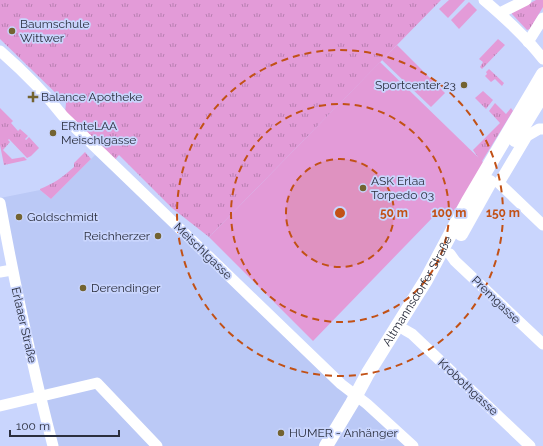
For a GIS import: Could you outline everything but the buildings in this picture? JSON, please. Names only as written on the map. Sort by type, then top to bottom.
[{"type":"main road","name":"Altmannsdorfer Straße","points":[[335,446],[359,398],[368,373],[426,280],[468,201],[543,74]]},
{"type":"main road","name":"Altmannsdorfer Straße","points":[[326,446],[405,330],[450,254],[494,174],[543,94]]},
{"type":"street","points":[[484,0],[500,13],[543,59]]},
{"type":"street","points":[[500,13],[526,0]]},
{"type":"street","points":[[528,42],[543,18]]},
{"type":"street","name":"Meischlgasse","points":[[0,51],[30,79],[63,116],[341,384],[413,446]]},
{"type":"street","points":[[541,129],[527,136],[499,183],[543,225]]},
{"type":"street","name":"Erlaaer Straße","points":[[0,203],[12,270],[40,396],[53,446]]},
{"type":"street","name":"Premgasse","points":[[450,254],[455,261],[543,344]]},
{"type":"street","points":[[0,272],[12,270]]},
{"type":"street","name":"Krobothgasse","points":[[405,330],[412,334],[530,446]]},
{"type":"street","points":[[0,406],[97,383],[157,446]]},
{"type":"shaded area","points":[[95,155],[308,346],[411,446],[53,446],[0,198],[40,190],[51,199]]},
{"type":"green space","points":[[0,0],[441,0],[209,237],[172,208],[119,155],[114,161],[65,113],[66,103],[0,39]]},
{"type":"green space","points":[[449,0],[465,0],[448,18],[439,9]]},
{"type":"green space","points":[[536,0],[543,0],[543,7],[530,29],[527,30],[512,13]]},
{"type":"green space","points":[[469,2],[477,10],[459,29],[451,20]]},
{"type":"green space","points":[[498,39],[505,45],[482,69],[480,67],[483,62],[479,59]]},
{"type":"green space","points":[[397,45],[445,93],[431,107],[382,60]]},
{"type":"green space","name":"ASK Erlaa Torpedo 03","points":[[380,62],[485,164],[454,211],[437,213],[313,341],[209,237]]},
{"type":"green space","points":[[489,69],[504,83],[502,86],[495,79],[491,82],[485,76]]},
{"type":"green space","points":[[483,91],[493,100],[486,109],[475,98]]},
{"type":"green space","points":[[495,103],[506,114],[511,108],[513,111],[452,210],[479,159],[473,150],[500,123],[489,111]]},
{"type":"green space","points":[[0,108],[13,121],[11,123],[18,131],[20,129],[28,136],[25,139],[26,140],[29,137],[39,148],[27,158],[9,139],[8,140],[10,142],[3,150],[12,159],[24,157],[27,160],[4,165],[0,145]]},
{"type":"green space","points":[[85,152],[91,159],[51,199],[40,190],[70,171],[74,167],[74,163]]},
{"type":"place","name":"Baumschule Wittwer","points":[[12,31]]},
{"type":"place","name":"Sportcenter 23","points":[[464,85]]},
{"type":"place","name":"Balance Apotheke","points":[[33,97]]},
{"type":"place","name":"ERnteLAA Meischlgasse","points":[[53,133]]},
{"type":"place","name":"ASK Erlaa Torpedo 03","points":[[363,188]]},
{"type":"place","name":"Goldschmidt","points":[[19,217]]},
{"type":"place","name":"Reichherzer","points":[[158,236]]},
{"type":"place","name":"Derendinger","points":[[83,288]]},
{"type":"place","name":"HUMER - Anhänger","points":[[281,433]]}]
